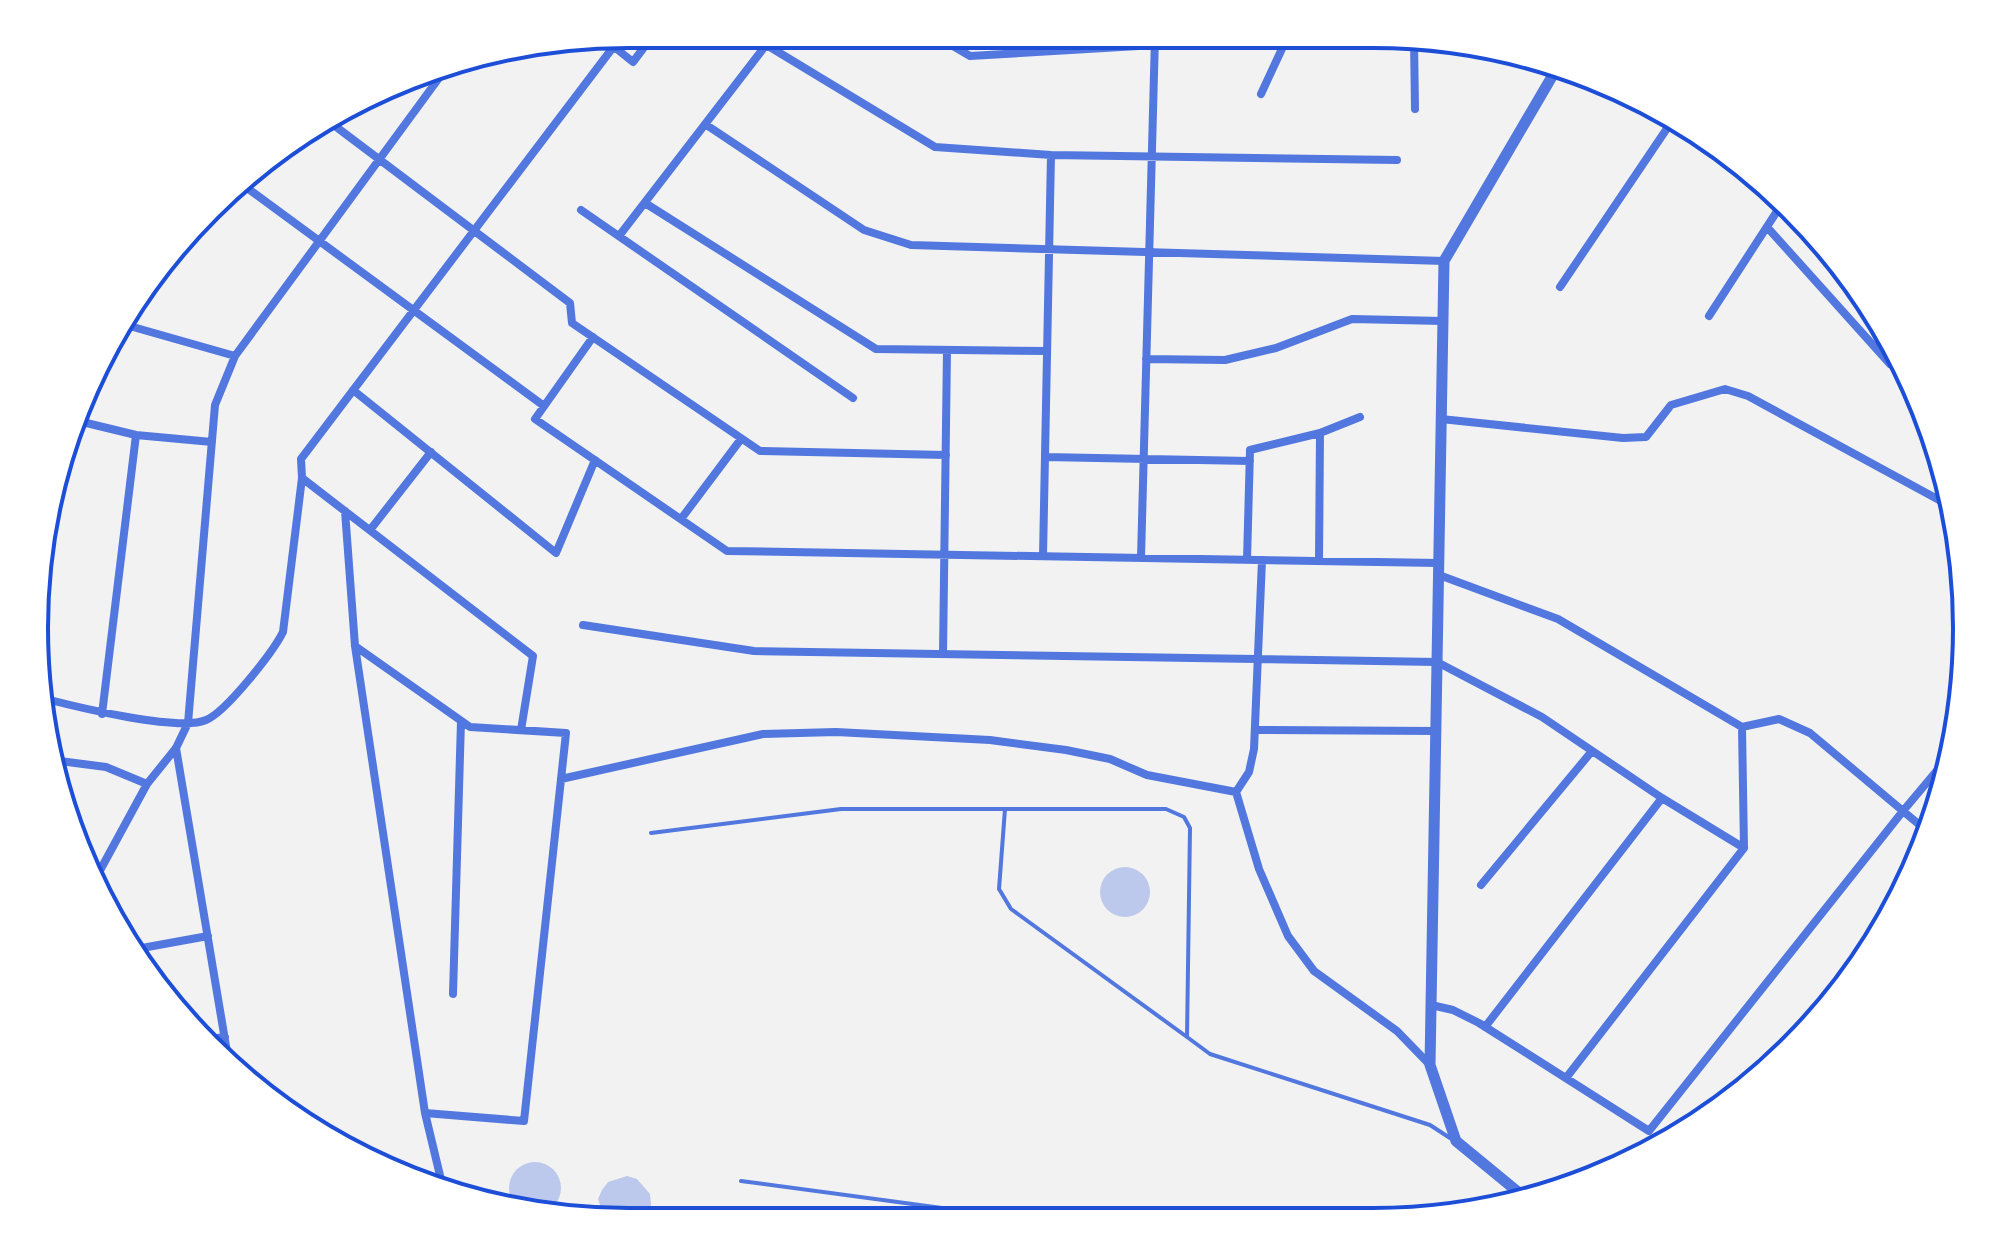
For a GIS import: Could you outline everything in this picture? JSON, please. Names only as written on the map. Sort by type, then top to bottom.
[{"type":"street","points":[[53,701],[102,714],[188,723],[206,720],[229,702],[273,651],[283,632],[302,478],[301,459],[612,48]]},
{"type":"street","points":[[617,48],[633,62],[644,48]]},
{"type":"street","points":[[619,236],[764,48]]},
{"type":"street","points":[[771,48],[935,147],[1051,155],[1397,160]]},
{"type":"street","points":[[956,48],[970,56],[1069,48]]},
{"type":"street","points":[[1141,558],[1155,48]]},
{"type":"street","points":[[1261,94],[1282,48]]},
{"type":"street","points":[[1414,49],[1415,109]]},
{"type":"street","points":[[1515,1190],[1456,1141],[1430,1065],[1444,261],[1551,77]]},
{"type":"street","points":[[102,872],[147,784],[176,748],[188,723],[215,405],[235,356],[437,81]]},
{"type":"street","points":[[705,124],[864,230],[911,245],[1444,261]]},
{"type":"street","points":[[336,127],[570,303],[572,323],[760,451],[946,455]]},
{"type":"street","points":[[1560,287],[1667,128]]},
{"type":"street","points":[[1043,556],[1051,155]]},
{"type":"street","points":[[249,189],[544,406]]},
{"type":"street","points":[[645,203],[876,349],[1047,351]]},
{"type":"street","points":[[581,210],[853,398]]},
{"type":"street","points":[[1709,316],[1777,212]]},
{"type":"street","points":[[1767,227],[1888,362]]},
{"type":"street","points":[[1146,359],[1225,360],[1276,348],[1352,319],[1443,321]]},
{"type":"street","points":[[133,327],[235,356]]},
{"type":"street","points":[[593,337],[535,419],[727,551],[1319,561],[1439,569],[1558,619],[1742,727],[1779,719],[1810,733],[1918,824]]},
{"type":"street","points":[[943,654],[947,350]]},
{"type":"street","points":[[1441,419],[1623,438],[1646,437],[1671,405],[1725,389],[1748,396],[1938,500]]},
{"type":"street","points":[[353,390],[556,553],[595,460]]},
{"type":"street","points":[[1247,560],[1250,450],[1320,433],[1360,417]]},
{"type":"street","points":[[86,423],[136,435],[212,442]]},
{"type":"street","points":[[1319,561],[1320,433]]},
{"type":"street","points":[[102,714],[136,435]]},
{"type":"street","points":[[681,519],[741,439]]},
{"type":"street","points":[[370,530],[431,452]]},
{"type":"street","points":[[1045,457],[1250,461]]},
{"type":"street","points":[[302,478],[533,656],[521,730]]},
{"type":"street","points":[[345,511],[355,646],[425,1113],[440,1176]]},
{"type":"street","points":[[1262,560],[1255,730],[1249,772],[1236,792],[1259,869],[1288,936],[1314,971],[1397,1031],[1430,1065]]},
{"type":"street","points":[[583,625],[754,651],[1437,662],[1542,717],[1662,798],[1744,848]]},
{"type":"street","points":[[355,646],[470,727],[566,733],[524,1121],[425,1113]]},
{"type":"street","points":[[453,994],[461,721]]},
{"type":"street","points":[[1566,1078],[1744,848],[1742,727]]},
{"type":"street","points":[[1255,730],[1436,731]]},
{"type":"street","points":[[561,779],[763,734],[836,732],[990,740],[1066,750],[1110,759],[1147,775],[1236,792]]},
{"type":"street","points":[[176,748],[226,1046]]},
{"type":"street","points":[[1481,885],[1592,751]]},
{"type":"street","points":[[64,762],[106,767],[147,784]]},
{"type":"street","points":[[1431,1005],[1453,1010],[1485,1027],[1649,1131],[1934,774]]},
{"type":"street","points":[[1485,1027],[1662,798]]},
{"type":"street","points":[[144,948],[208,936]]},
{"type":"street","points":[[218,1038],[225,1037]]},
{"type":"lane","points":[[651,833],[841,809],[1166,809],[1184,817],[1190,828],[1187,1037]]},
{"type":"lane","points":[[1005,809],[999,889],[1011,909],[1210,1054],[1430,1125],[1456,1141]]},
{"type":"lane","points":[[741,1181],[942,1208]]},
{"type":"building","points":[[1125,867],[1143,874],[1150,892],[1143,910],[1125,917],[1107,910],[1100,892],[1107,874]]},
{"type":"building","points":[[525,1164],[545,1164],[559,1178],[561,1188],[555,1203],[511,1196],[511,1178]]},
{"type":"building","points":[[627,1176],[637,1179],[650,1194],[650,1208],[601,1207],[598,1199],[608,1182]]}]
